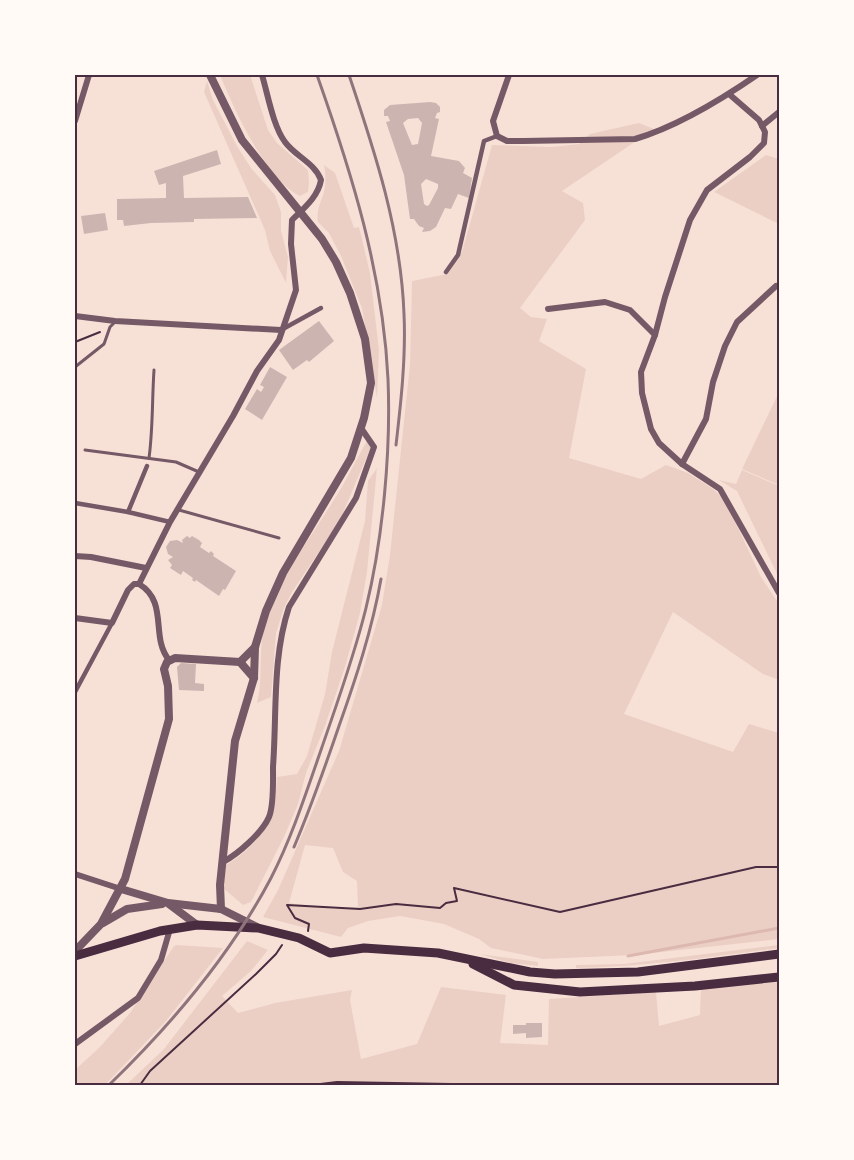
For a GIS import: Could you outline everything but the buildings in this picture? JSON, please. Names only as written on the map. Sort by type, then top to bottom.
[{"type":"main road","points":[[75,953],[170,929],[196,925],[258,928],[288,935],[330,953],[380,948],[460,957],[530,972],[555,974],[638,972],[779,954]]},
{"type":"main road","points":[[460,957],[514,985],[561,991],[695,986],[779,977]]},
{"type":"street","points":[[75,121],[89,75]]},
{"type":"street","points":[[210,75],[242,140],[322,239],[336,262],[350,293],[365,339],[371,383],[361,428],[351,458],[283,573],[266,611],[255,647],[254,678],[235,741],[220,885],[221,909]]},
{"type":"street","points":[[139,584],[199,471],[233,416],[257,371],[279,340],[296,290],[291,244],[292,220],[312,200],[321,180],[315,169],[292,150],[279,132],[262,75]]},
{"type":"street","points":[[497,136],[493,121],[509,75]]},
{"type":"street","points":[[446,272],[458,255],[484,141],[497,136],[507,141],[635,139],[651,134],[729,94],[757,75]]},
{"type":"street","points":[[729,94],[759,120],[765,132],[764,143],[750,157],[707,190],[690,220],[642,372],[642,393],[646,414],[659,443],[682,464],[720,489],[779,593]]},
{"type":"street","points":[[762,126],[779,112]]},
{"type":"street","points":[[682,464],[706,419],[713,382],[729,338],[738,322],[776,286]]},
{"type":"street","points":[[548,309],[605,302],[630,310],[655,335]]},
{"type":"street","points":[[75,316],[116,321],[281,330],[321,308]]},
{"type":"street","points":[[223,862],[236,855],[269,817],[277,668],[282,626],[289,607],[357,498],[374,447],[361,428]]},
{"type":"street","points":[[128,512],[147,466]]},
{"type":"street","points":[[75,503],[170,522]]},
{"type":"street","points":[[75,556],[146,568]]},
{"type":"street","points":[[75,692],[128,590],[134,584],[139,584],[151,593],[158,612],[159,635],[165,656],[169,660]]},
{"type":"street","points":[[75,618],[112,623]]},
{"type":"street","points":[[240,662],[255,647]]},
{"type":"street","points":[[75,953],[101,924],[121,889],[170,719],[168,686],[164,669],[169,660],[175,658],[240,662],[254,678]]},
{"type":"street","points":[[75,874],[168,903],[221,909],[258,928]]},
{"type":"street","points":[[101,924],[127,909],[168,903],[196,925]]},
{"type":"street","points":[[75,1044],[138,998],[161,960],[170,929]]},
{"type":"lane","points":[[75,368],[104,344],[110,327],[116,321]]},
{"type":"lane","points":[[149,458],[154,370]]},
{"type":"lane","points":[[85,450],[176,462],[199,471]]},
{"type":"lane","points":[[177,510],[279,538]]},
{"type":"path","points":[[75,342],[110,327]]},
{"type":"path","points":[[307,932],[309,924],[295,918],[287,905],[360,909],[396,904],[440,908],[446,903],[457,901],[454,888],[560,912],[756,867],[779,867]]},
{"type":"path","points":[[140,1085],[150,1071],[276,954],[288,935]]},
{"type":"path","points":[[312,1085],[337,1082],[508,1085]]},
{"type":"shaded area","points":[[220,75],[250,75],[268,130],[277,143],[308,170],[308,192],[300,196],[287,188],[263,160],[242,124]]},
{"type":"shaded area","points":[[207,81],[213,100],[237,146],[251,168],[275,195],[281,212],[281,231],[288,257],[286,283],[270,251],[265,230],[204,92]]},
{"type":"shaded area","points":[[639,123],[654,129],[562,191],[583,203],[585,220],[520,308],[531,317],[547,319],[539,341],[586,369],[569,458],[641,479],[666,465],[688,473],[713,489],[725,500],[761,577],[779,604],[779,680],[763,674],[673,612],[624,714],[733,752],[749,724],[779,733],[779,939],[634,955],[543,959],[491,948],[479,939],[444,924],[400,916],[368,921],[348,928],[341,937],[263,917],[278,890],[339,751],[382,605],[390,555],[410,364],[412,281],[447,274],[462,252],[492,145],[552,147],[579,144],[590,134]],"holes":[[[305,845],[333,848],[343,872],[357,881],[358,907],[335,909],[289,903]]]},
{"type":"shaded area","points":[[766,155],[779,159],[779,224],[714,192]]},
{"type":"shaded area","points":[[324,165],[335,173],[354,228],[359,227],[370,273],[379,350],[377,398],[362,308],[341,256],[329,233],[318,222],[318,210],[325,185]]},
{"type":"shaded area","points":[[779,392],[779,485],[742,469]]},
{"type":"shaded area","points":[[367,441],[371,447],[339,522],[292,592],[284,608],[276,633],[271,697],[257,703],[263,632],[272,604],[289,570],[340,490]]},
{"type":"shaded area","points":[[377,468],[367,572],[360,613],[345,667],[306,773],[298,804],[284,837],[251,902],[243,905],[223,888],[226,865],[247,849],[265,828],[274,807],[277,777],[297,774],[307,756],[325,694],[332,652],[365,521],[368,481]]},
{"type":"shaded area","points":[[742,470],[779,486],[779,578],[737,491],[719,480],[736,484]]},
{"type":"shaded area","points":[[247,941],[268,950],[251,971],[222,996],[238,1013],[275,1003],[352,990],[350,1000],[361,1059],[417,1044],[441,987],[506,995],[500,1043],[548,1045],[549,999],[656,992],[659,1026],[700,1015],[701,988],[779,982],[779,1085],[126,1085],[164,1049]]},
{"type":"shaded area","points":[[779,945],[779,948],[678,961],[576,968],[576,965],[624,964]]},
{"type":"shaded area","points":[[174,946],[223,948],[166,1021],[105,1085],[75,1085],[75,1070],[100,1047],[130,1013]]},
{"type":"shaded area","points":[[480,954],[538,962],[538,966],[510,963]]},
{"type":"waterway","points":[[628,956],[779,928]]},
{"type":"railway","points":[[109,1085],[155,1038],[198,988],[237,935],[271,878],[298,815],[351,662],[372,581],[387,465],[389,407],[385,340],[373,262],[364,224],[317,75]]},
{"type":"railway","points":[[349,75],[385,192],[402,283],[404,347],[396,445]]},
{"type":"railway","points":[[294,847],[318,787],[357,672],[381,579]]}]
